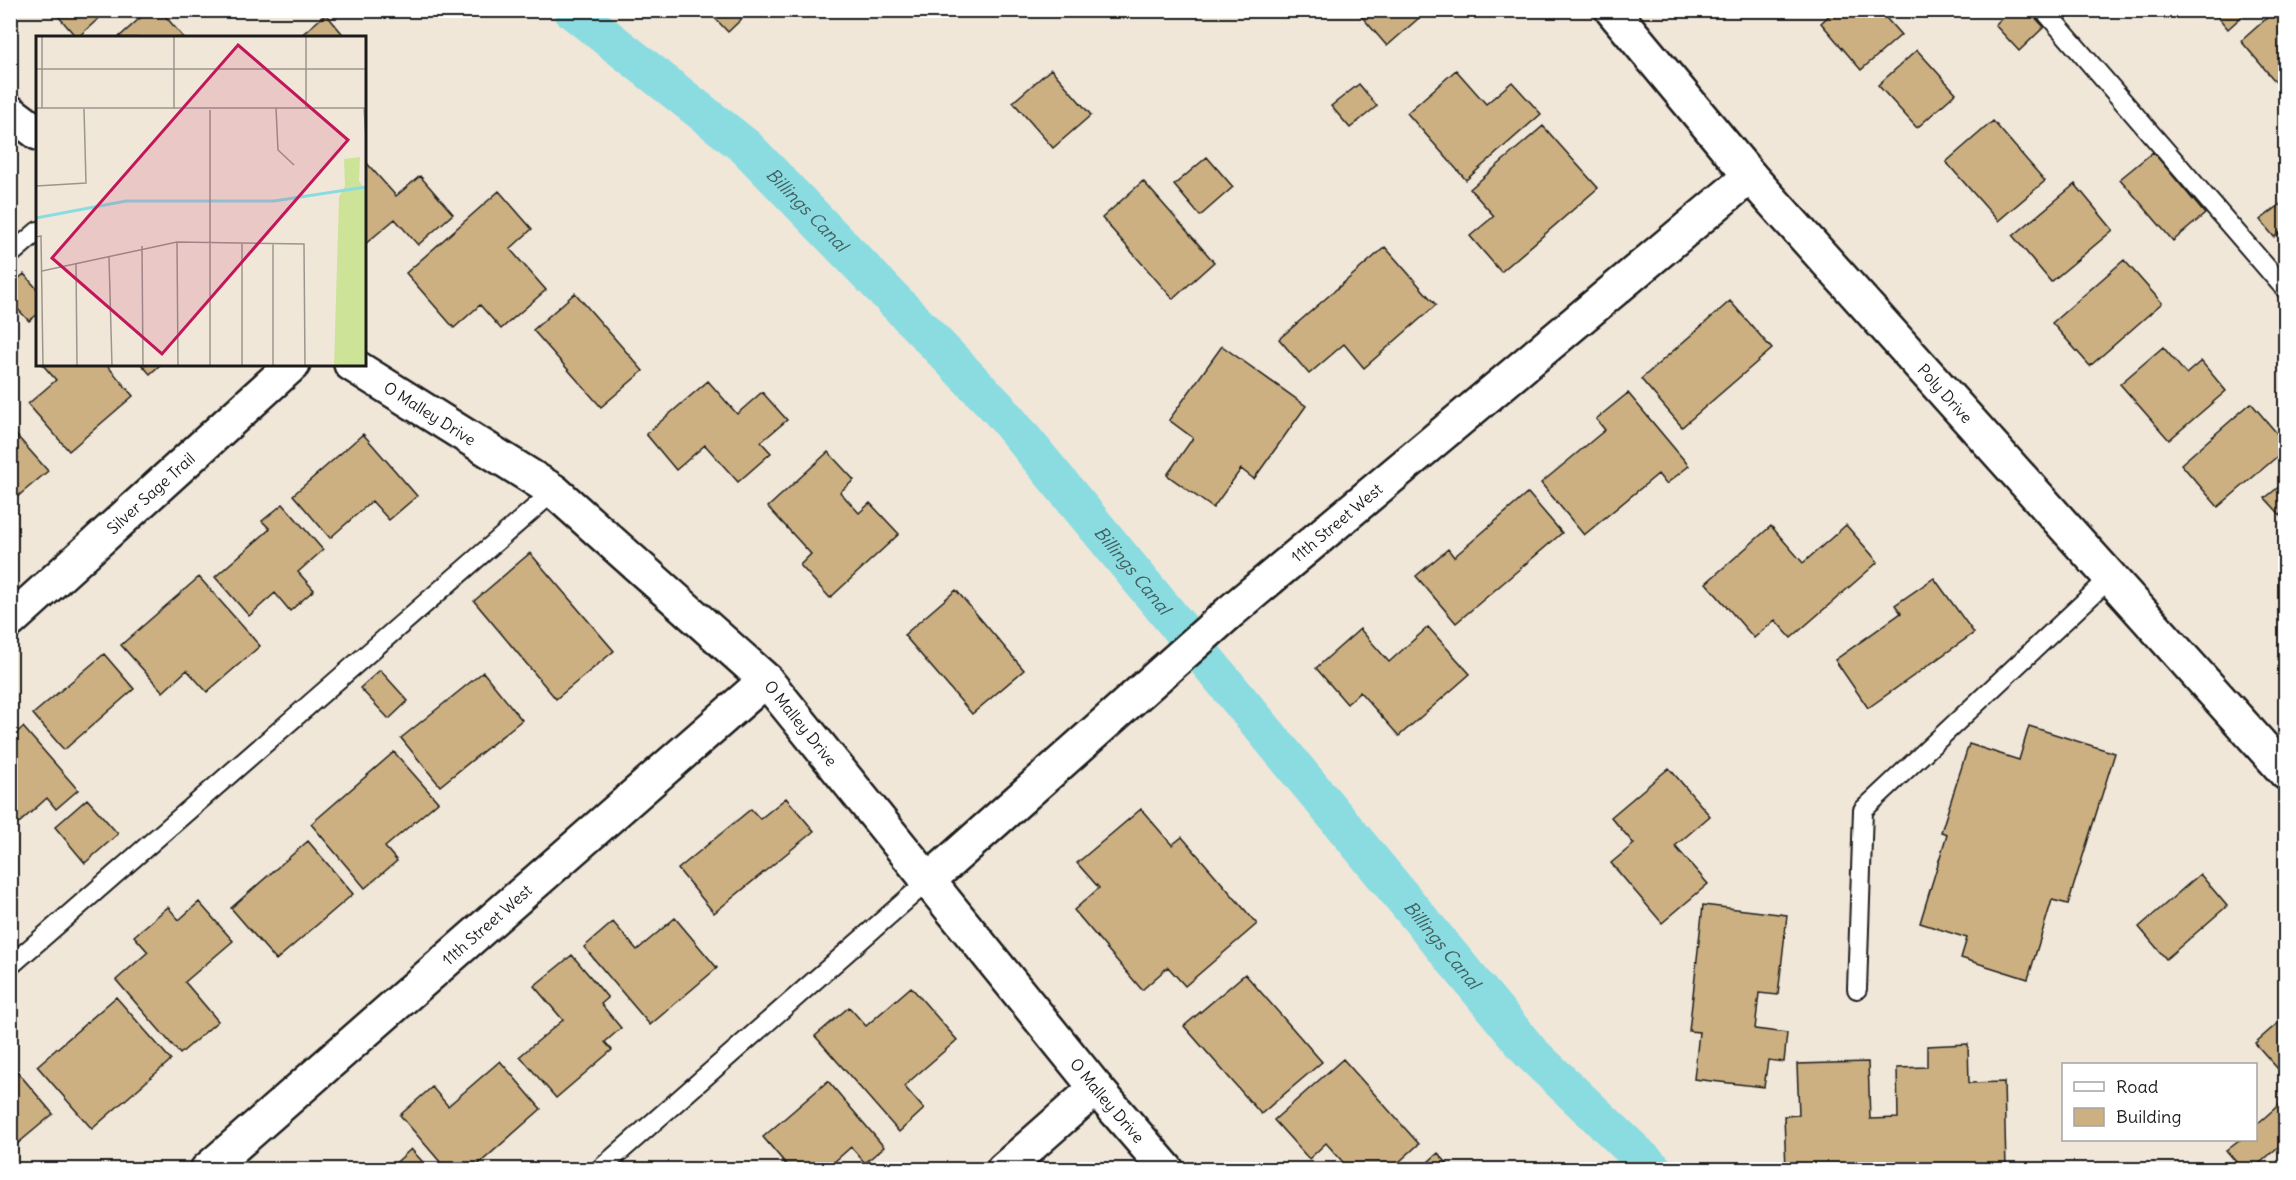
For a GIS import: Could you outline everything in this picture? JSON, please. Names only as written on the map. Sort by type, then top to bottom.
[{"type":"street","name":"Poly Drive","points":[[1612,10],[1750,176],[2111,577],[2281,757]]},
{"type":"street","points":[[10,112],[36,132]]},
{"type":"street","name":"11th Street West","points":[[929,880],[1172,661],[1750,176]]},
{"type":"street","name":"Silver Sage Trail","points":[[10,621],[292,366]]},
{"type":"street","name":"O Malley Drive","points":[[354,366],[554,491],[766,680],[1096,1088],[1167,1170]]},
{"type":"street","name":"11th Street West","points":[[207,1170],[766,680]]},
{"type":"street","points":[[1003,1170],[1096,1088]]},
{"type":"lane","points":[[2044,10],[2286,290]]},
{"type":"lane","points":[[10,255],[36,233]]},
{"type":"lane","points":[[10,966],[554,491]]},
{"type":"lane","points":[[1857,989],[1863,810],[2111,577]]},
{"type":"lane","points":[[599,1170],[929,880]]},
{"type":"building","points":[[53,10],[108,10],[79,36],[75,36]]},
{"type":"building","points":[[149,10],[160,10],[182,36],[120,36]]},
{"type":"building","points":[[712,10],[751,10],[728,32],[709,12]]},
{"type":"building","points":[[1356,10],[1428,10],[1387,46]]},
{"type":"building","points":[[1835,10],[1879,10],[1901,35],[1861,70],[1821,23]]},
{"type":"building","points":[[2010,10],[2028,10],[2044,27],[2019,51],[1995,25]]},
{"type":"building","points":[[2212,10],[2249,10],[2228,29]]},
{"type":"building","points":[[2276,10],[2286,10],[2286,82],[2280,87],[2241,41]]},
{"type":"building","points":[[326,14],[344,36],[300,36]]},
{"type":"building","points":[[1917,50],[1956,93],[1917,128],[1878,85]]},
{"type":"building","points":[[1051,69],[1091,115],[1053,148],[1013,102]]},
{"type":"building","points":[[1456,70],[1486,104],[1512,82],[1541,114],[1466,180],[1407,113]]},
{"type":"building","points":[[1359,84],[1377,106],[1350,128],[1331,106]]},
{"type":"building","points":[[1993,121],[2045,181],[1998,221],[1946,162]]},
{"type":"building","points":[[1543,126],[1598,188],[1501,272],[1470,236],[1494,216],[1470,189]]},
{"type":"building","points":[[2153,152],[2205,214],[2173,241],[2120,179]]},
{"type":"building","points":[[1207,157],[1233,187],[1200,216],[1174,185]]},
{"type":"building","points":[[366,162],[396,196],[420,176],[453,214],[418,245],[395,219],[366,243]]},
{"type":"building","points":[[1143,181],[1214,262],[1173,299],[1102,218]]},
{"type":"building","points":[[2075,184],[2113,230],[2051,282],[2013,236]]},
{"type":"building","points":[[499,191],[532,229],[510,249],[546,290],[501,329],[480,305],[454,328],[406,273]]},
{"type":"building","points":[[2285,201],[2286,228],[2274,237],[2260,220]]},
{"type":"building","points":[[1385,247],[1436,305],[1364,368],[1344,344],[1309,374],[1279,339]]},
{"type":"building","points":[[2124,260],[2162,303],[2090,366],[2052,323]]},
{"type":"building","points":[[24,274],[36,288],[36,316],[29,321],[10,301],[10,286]]},
{"type":"building","points":[[575,293],[643,371],[601,407],[533,330]]},
{"type":"building","points":[[1730,301],[1772,349],[1682,427],[1641,379]]},
{"type":"building","points":[[1222,346],[1306,406],[1254,479],[1241,469],[1213,508],[1167,475],[1193,438],[1169,420]]},
{"type":"building","points":[[2163,347],[2186,374],[2201,361],[2226,391],[2169,440],[2120,384]]},
{"type":"building","points":[[44,366],[108,366],[133,396],[69,451],[28,404],[56,380]]},
{"type":"building","points":[[143,366],[159,366],[150,374]]},
{"type":"building","points":[[708,381],[737,414],[762,392],[787,420],[761,442],[771,453],[738,482],[705,445],[676,470],[646,434]]},
{"type":"building","points":[[1628,393],[1689,466],[1666,484],[1658,474],[1584,535],[1541,483],[1605,430],[1596,419]]},
{"type":"building","points":[[2251,403],[2286,444],[2286,449],[2218,507],[2181,464]]},
{"type":"building","points":[[10,428],[48,471],[10,503]]},
{"type":"building","points":[[363,434],[417,496],[389,520],[372,501],[330,538],[293,495]]},
{"type":"building","points":[[828,452],[854,480],[840,492],[859,513],[870,503],[899,534],[830,598],[800,565],[811,554],[768,507]]},
{"type":"building","points":[[2286,481],[2286,521],[2265,498]]},
{"type":"building","points":[[1528,493],[1562,533],[1456,623],[1416,576],[1448,549],[1454,557]]},
{"type":"building","points":[[283,504],[323,550],[298,572],[314,590],[290,611],[275,593],[249,616],[215,577],[270,529],[262,521]]},
{"type":"building","points":[[1846,525],[1878,562],[1791,638],[1775,620],[1754,638],[1706,583],[1771,526],[1803,563]]},
{"type":"building","points":[[530,553],[614,651],[556,699],[474,601]]},
{"type":"building","points":[[199,577],[260,646],[207,692],[187,670],[163,692],[121,645]]},
{"type":"building","points":[[1934,578],[1974,633],[1868,708],[1835,660],[1901,613],[1895,605]]},
{"type":"building","points":[[956,590],[1024,670],[972,714],[904,635]]},
{"type":"building","points":[[1428,627],[1470,674],[1399,736],[1360,692],[1347,704],[1316,668],[1360,629],[1389,662]]},
{"type":"building","points":[[104,654],[134,689],[64,750],[33,714]]},
{"type":"building","points":[[380,670],[408,701],[389,719],[360,688]]},
{"type":"building","points":[[483,672],[522,720],[440,786],[401,738]]},
{"type":"building","points":[[2029,726],[2115,753],[2068,904],[2052,900],[2028,979],[1961,958],[1967,938],[1920,923],[1947,834],[1941,832],[1969,744],[2019,760]]},
{"type":"building","points":[[23,727],[78,790],[56,809],[47,798],[11,830],[10,739]]},
{"type":"building","points":[[394,752],[438,802],[385,847],[397,861],[365,888],[311,824]]},
{"type":"building","points":[[1669,768],[1710,816],[1675,846],[1708,884],[1662,923],[1611,863],[1634,844],[1611,817]]},
{"type":"building","points":[[786,798],[814,831],[714,913],[678,869],[751,809],[760,819]]},
{"type":"building","points":[[87,799],[118,834],[85,863],[55,827]]},
{"type":"building","points":[[1141,809],[1172,845],[1182,837],[1257,924],[1185,986],[1168,967],[1142,990],[1074,910],[1099,888],[1077,863]]},
{"type":"building","points":[[308,841],[353,894],[276,960],[231,908]]},
{"type":"building","points":[[2200,874],[2227,906],[2166,959],[2139,927]]},
{"type":"building","points":[[199,902],[233,941],[185,982],[218,1021],[180,1054],[116,980],[148,952],[134,936],[168,907],[179,920]]},
{"type":"building","points":[[1703,905],[1787,915],[1778,995],[1759,993],[1755,1029],[1787,1033],[1784,1062],[1768,1060],[1764,1087],[1694,1079],[1699,1032],[1689,1031]]},
{"type":"building","points":[[675,918],[717,968],[650,1025],[584,947],[613,922],[637,950]]},
{"type":"building","points":[[572,955],[608,998],[601,1004],[621,1028],[605,1042],[612,1050],[556,1098],[520,1056],[563,1020],[534,986]]},
{"type":"building","points":[[1245,974],[1322,1062],[1261,1114],[1184,1026]]},
{"type":"building","points":[[911,987],[957,1040],[904,1086],[924,1109],[899,1132],[815,1036],[849,1007],[866,1026]]},
{"type":"building","points":[[116,997],[171,1060],[92,1129],[37,1066]]},
{"type":"building","points":[[2286,1016],[2286,1078],[2255,1043]]},
{"type":"building","points":[[1968,1044],[1969,1083],[2004,1082],[2006,1170],[1786,1170],[1784,1116],[1799,1115],[1797,1064],[1868,1062],[1870,1119],[1898,1118],[1897,1068],[1927,1067],[1927,1046]]},
{"type":"building","points":[[1343,1059],[1419,1144],[1390,1170],[1350,1170],[1326,1143],[1309,1159],[1274,1120]]},
{"type":"building","points":[[500,1061],[541,1109],[472,1170],[447,1170],[400,1115],[432,1087],[448,1106]]},
{"type":"building","points":[[10,1063],[53,1114],[10,1150]]},
{"type":"building","points":[[828,1081],[884,1147],[865,1163],[851,1147],[825,1170],[791,1170],[763,1137]]},
{"type":"building","points":[[2281,1103],[2286,1108],[2286,1140],[2252,1170],[2243,1170],[2226,1150],[2238,1141],[2257,1141],[2257,1124]]},
{"type":"building","points":[[411,1149],[430,1170],[388,1170]]},
{"type":"building","points":[[1438,1153],[1453,1170],[1419,1170]]},
{"type":"waterway","name":"Billings Canal","points":[[572,10],[746,147],[998,408],[1531,1053],[1654,1170]]}]
